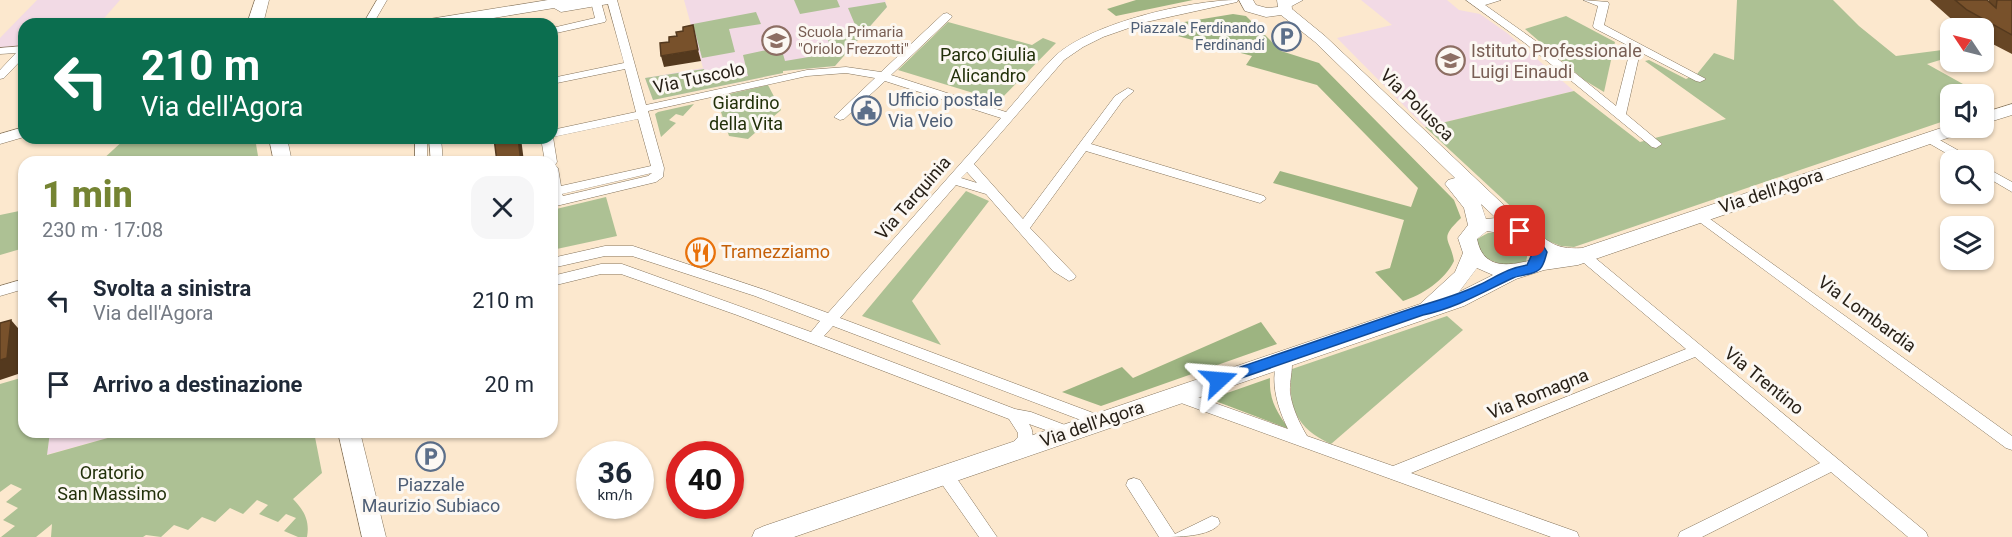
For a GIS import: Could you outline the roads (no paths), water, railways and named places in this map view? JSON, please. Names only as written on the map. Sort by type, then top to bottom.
[{"type":"street","points":[[257,18],[262,0]]},
{"type":"street","points":[[372,18],[382,0]]},
{"type":"street","name":"Via Tarquinia","points":[[814,338],[1052,66],[1084,41],[1130,22],[1209,7],[1233,0]]},
{"type":"street","points":[[1475,2],[1496,0]]},
{"type":"street","points":[[1588,0],[1604,4],[1598,26],[1700,78]]},
{"type":"street","points":[[473,18],[604,1]]},
{"type":"street","points":[[558,30],[601,20],[604,1]]},
{"type":"street","points":[[558,197],[658,176],[658,168],[629,65],[604,1]]},
{"type":"street","points":[[1475,2],[1529,41],[1656,144]]},
{"type":"street","points":[[502,18],[571,4]]},
{"type":"street","points":[[565,28],[562,14],[571,4]]},
{"type":"street","name":"Via Polusca","points":[[1256,8],[1288,4],[1320,39],[1520,231]]},
{"type":"street","name":"Via Tarquinia","points":[[1209,7],[1256,8]]},
{"type":"street","name":"Via Polusca","points":[[1256,8],[1291,26],[1310,41],[1455,185],[1473,206],[1478,226]]},
{"type":"street","points":[[840,117],[947,16]]},
{"type":"street","points":[[1620,115],[1636,46]]},
{"type":"street","points":[[0,51],[18,50]]},
{"type":"street","points":[[0,76],[18,56]]},
{"type":"street","points":[[558,80],[629,65]]},
{"type":"street","name":"Via Tuscolo","points":[[558,132],[820,71],[846,70],[882,76],[1008,116]]},
{"type":"street","points":[[1023,228],[1119,98],[1128,91]]},
{"type":"street","points":[[1994,115],[2012,109]]},
{"type":"street","points":[[0,132],[18,127]]},
{"type":"street","points":[[0,139],[18,134]]},
{"type":"street","name":"Via dell'Agora","points":[[764,537],[1421,311],[1443,306],[1485,288],[1512,272],[1530,269],[1537,255],[1571,262],[1583,255],[1940,134]]},
{"type":"street","points":[[1929,138],[1949,150]]},
{"type":"street","points":[[1084,146],[1260,199]]},
{"type":"street","points":[[967,164],[1058,268],[1069,276]]},
{"type":"street","points":[[1994,177],[2012,188]]},
{"type":"street","points":[[953,180],[992,192]]},
{"type":"street","name":"Via Lombardia","points":[[1699,215],[2012,444]]},
{"type":"street","points":[[1485,288],[1469,263],[1467,238],[1470,231],[1478,226],[1498,224],[1520,231],[1537,255]]},
{"type":"street","points":[[558,262],[605,250],[626,250],[760,293],[1099,421]]},
{"type":"street","name":"Via Trentino","points":[[1583,255],[1920,537]]},
{"type":"street","points":[[1469,263],[1512,272]]},
{"type":"street","name":"Via dell'Agora","points":[[1421,311],[1459,281],[1469,263]]},
{"type":"street","points":[[558,280],[601,269],[622,269],[742,311],[1014,415],[1031,417],[1068,432]]},
{"type":"street","points":[[0,291],[18,286]]},
{"type":"street","points":[[742,311],[760,293]]},
{"type":"street","name":"Via Romagna","points":[[1394,473],[1696,351]]},
{"type":"street","points":[[1285,358],[1281,394],[1287,415],[1300,439]]},
{"type":"street","points":[[982,402],[996,383]]},
{"type":"street","points":[[1175,395],[1571,537]]},
{"type":"street","points":[[1011,452],[1025,440],[1026,432],[1014,415]]},
{"type":"street","points":[[350,438],[374,537]]},
{"type":"street","points":[[1686,537],[1833,464]]},
{"type":"street","points":[[945,475],[989,537]]},
{"type":"street","points":[[1134,485],[1168,537]]},
{"type":"street","points":[[1182,537],[1212,523]]},
{"type":"place","name":"Piazzale Ferdinando Ferdinandi","points":[[1286,37]]},
{"type":"place","name":"Scuola Primaria \"Oriolo Frezzotti\"","points":[[777,41]]},
{"type":"place","name":"Istituto Professionale Luigi Einaudi","points":[[1450,61]]},
{"type":"place","name":"Ufficio postale Via Veio","points":[[867,110]]},
{"type":"place","name":"Tramezziamo","points":[[700,252]]},
{"type":"place","name":"Piazzale Maurizio Subiaco","points":[[431,456]]},
{"type":"park label","name":"Parco Giulia Alicandro","points":[[988,65]]},
{"type":"park label","name":"Giardino della Vita","points":[[746,113]]},
{"type":"park label","name":"Oratorio San Massimo","points":[[112,483]]}]
